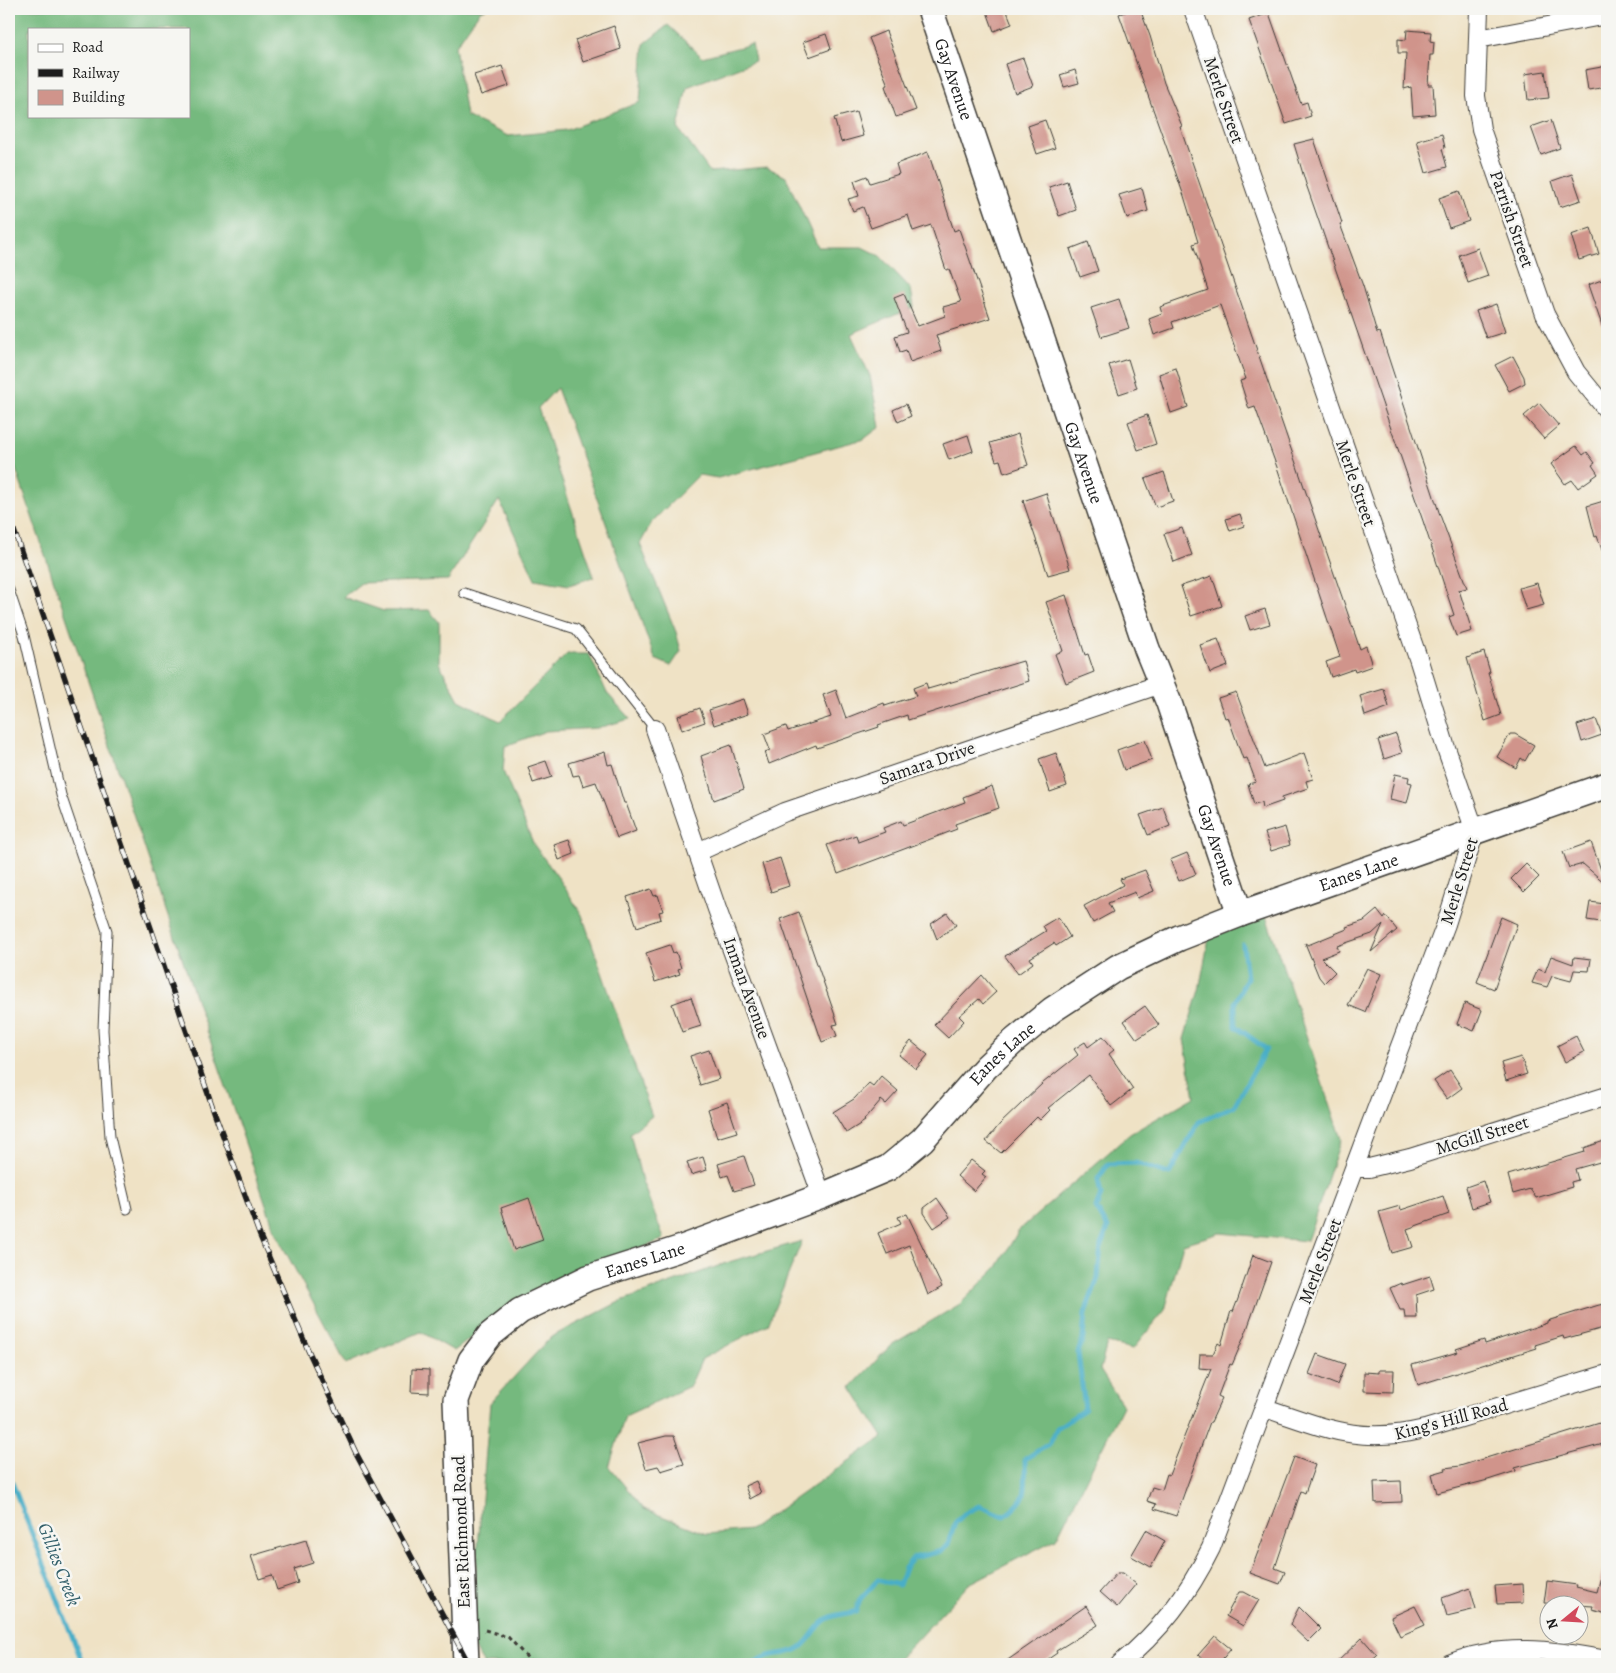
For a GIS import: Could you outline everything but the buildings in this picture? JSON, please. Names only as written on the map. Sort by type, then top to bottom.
[{"type":"street","name":"Gay Avenue","points":[[930,9],[1113,550],[1240,914]]},
{"type":"street","name":"Merle Street","points":[[1120,1664],[1144,1645],[1172,1614],[1201,1568],[1222,1523],[1446,924],[1475,831],[1444,745],[1419,661],[1193,9]]},
{"type":"street","name":"Parrish Street","points":[[1479,9],[1476,96],[1481,128],[1539,296],[1556,338],[1576,372],[1607,410]]},
{"type":"street","points":[[1478,39],[1607,15]]},
{"type":"street","name":"Samara Drive","points":[[698,852],[785,812],[1161,684]]},
{"type":"street","name":"Inman Avenue","points":[[656,729],[672,779],[822,1196]]},
{"type":"street","name":"Eanes Lane","points":[[456,1400],[471,1360],[490,1336],[520,1311],[588,1278],[682,1248],[822,1196],[863,1180],[896,1162],[922,1140],[986,1067],[1014,1041],[1074,994],[1118,967],[1179,938],[1240,914],[1607,785]]},
{"type":"street","name":"McGill Street","points":[[1355,1168],[1370,1168],[1410,1158],[1607,1096]]},
{"type":"street","name":"King's Hill Road","points":[[1265,1408],[1351,1435],[1396,1436],[1607,1374]]},
{"type":"street","name":"East Richmond Road","points":[[456,1400],[466,1664]]},
{"type":"street","points":[[1449,1664],[1471,1656],[1520,1649],[1559,1651],[1607,1660]]},
{"type":"lane","points":[[9,590],[24,635],[61,795],[107,931],[103,1030],[110,1137],[127,1210]]},
{"type":"lane","points":[[464,593],[576,629],[656,729]]},
{"type":"path","points":[[465,1625],[508,1637],[533,1664]]},
{"type":"green space","points":[[9,9],[486,9],[480,11],[455,47],[466,116],[508,136],[567,130],[640,102],[644,44],[668,25],[702,57],[752,44],[755,61],[687,87],[678,128],[710,172],[767,167],[786,177],[818,247],[862,247],[880,256],[911,289],[914,307],[851,334],[870,376],[880,427],[864,439],[718,478],[699,475],[652,522],[640,544],[676,632],[681,651],[671,666],[655,659],[557,388],[538,408],[594,577],[569,585],[535,579],[499,500],[448,580],[361,583],[343,597],[384,611],[429,610],[439,622],[439,663],[459,700],[500,721],[567,654],[589,654],[607,693],[630,719],[597,728],[546,731],[505,746],[503,771],[534,845],[560,880],[582,915],[652,1116],[630,1133],[642,1181],[664,1239],[532,1292],[454,1351],[421,1332],[346,1364],[276,1234],[9,449]]},
{"type":"green space","points":[[1266,916],[1341,1139],[1307,1241],[1220,1233],[1183,1244],[1165,1310],[1133,1349],[1107,1343],[1100,1370],[1123,1406],[1056,1539],[969,1584],[894,1664],[484,1664],[470,1642],[490,1403],[551,1337],[621,1301],[732,1261],[802,1241],[768,1324],[702,1359],[690,1386],[625,1416],[609,1467],[644,1509],[707,1534],[750,1530],[883,1437],[851,1387],[891,1345],[960,1304],[997,1267],[1019,1230],[1130,1134],[1194,1097],[1184,1039],[1199,990],[1209,938]]},
{"type":"waterway","points":[[754,1664],[766,1657],[798,1649],[820,1624],[828,1618],[856,1611],[860,1599],[878,1580],[899,1585],[905,1568],[913,1558],[942,1551],[948,1544],[955,1523],[964,1514],[979,1506],[1004,1516],[1013,1510],[1019,1504],[1025,1492],[1025,1459],[1050,1443],[1057,1428],[1085,1409],[1078,1353],[1083,1338],[1085,1313],[1098,1278],[1101,1245],[1108,1228],[1096,1208],[1101,1195],[1098,1179],[1108,1164],[1136,1163],[1169,1174],[1199,1122],[1234,1106],[1266,1049],[1235,1026],[1235,1002],[1247,978],[1243,945]]},
{"type":"waterway","name":"Gillies Creek","points":[[9,1475],[83,1664]]},
{"type":"railway","points":[[9,516],[215,1114],[260,1236],[308,1350],[356,1453],[469,1664]]}]
